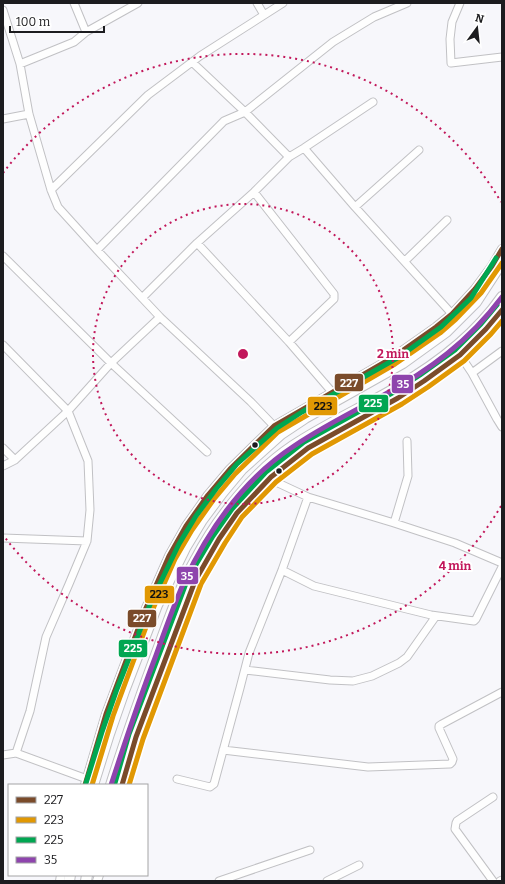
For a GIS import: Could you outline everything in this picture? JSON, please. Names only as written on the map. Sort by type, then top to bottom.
[{"type":"main road","points":[[89,783],[157,605],[185,548],[202,520],[222,493],[242,469],[281,434],[305,418],[403,363],[446,332],[476,302],[502,262]]},
{"type":"main road","points":[[111,784],[126,739],[142,707],[180,591],[196,558],[222,518],[238,498],[262,472],[292,446],[321,428],[397,388],[438,362],[471,334],[502,297]]},
{"type":"main road","points":[[109,734],[118,735],[126,739]]},
{"type":"street","points":[[74,3],[86,32]]},
{"type":"street","points":[[20,64],[74,42],[86,32],[138,3]]},
{"type":"street","points":[[257,3],[264,15]]},
{"type":"street","points":[[51,190],[148,95],[200,56],[283,3]]},
{"type":"street","points":[[96,250],[224,121],[245,112],[333,42],[374,17],[407,3]]},
{"type":"street","points":[[460,3],[452,22],[450,39],[451,63],[502,57]]},
{"type":"street","points":[[3,10],[20,64],[29,114],[51,190],[58,207],[96,250],[160,317],[251,402],[274,426]]},
{"type":"street","points":[[192,62],[245,112],[289,157]]},
{"type":"street","points":[[142,298],[289,157],[373,102]]},
{"type":"street","points":[[3,119],[29,114]]},
{"type":"street","points":[[304,148],[452,314]]},
{"type":"street","points":[[355,206],[419,150]]},
{"type":"street","points":[[254,192],[334,294],[334,298],[289,342]]},
{"type":"street","points":[[405,261],[447,220]]},
{"type":"street","points":[[197,244],[289,342],[332,392]]},
{"type":"street","points":[[3,755],[16,753],[89,783],[106,714],[146,608],[169,556],[186,526],[208,495],[230,469],[274,426],[392,358],[452,314],[475,289],[492,266],[502,249]]},
{"type":"street","points":[[3,256],[111,363],[207,452]]},
{"type":"street","points":[[122,784],[136,737],[142,707],[163,667],[195,581],[219,539],[237,513],[271,477],[308,448],[398,398],[460,355],[486,329],[502,310]]},
{"type":"street","points":[[3,466],[15,460],[68,412],[111,363],[160,317]]},
{"type":"street","points":[[3,345],[68,412],[88,462],[90,510],[87,541],[46,638],[30,711],[16,753]]},
{"type":"street","points":[[472,373],[502,351]]},
{"type":"street","points":[[460,355],[502,426]]},
{"type":"street","points":[[394,523],[408,476],[407,441]]},
{"type":"street","points":[[3,448],[15,460]]},
{"type":"street","points":[[271,477],[278,483],[308,497],[456,543],[502,563]]},
{"type":"street","points":[[177,780],[210,787],[214,784],[249,653],[282,570],[308,497]]},
{"type":"street","points":[[3,538],[87,541]]},
{"type":"street","points":[[282,570],[314,586],[436,616],[474,620],[502,567]]},
{"type":"street","points":[[245,670],[330,680],[353,681],[372,676],[399,664],[407,657],[436,616]]},
{"type":"street","points":[[223,750],[368,767],[450,764],[453,759],[439,726],[502,692]]},
{"type":"street","points":[[493,797],[458,821],[455,829],[493,881]]},
{"type":"street","points":[[219,881],[310,850]]},
{"type":"street","points":[[327,881],[359,865]]},
{"type":"transit line","name":"227","points":[[85,784],[106,714],[146,608],[169,556],[186,526],[208,495],[230,469],[274,426],[392,358],[452,314],[475,289],[492,266],[502,249]]},
{"type":"transit line","name":"225","points":[[86,783],[117,689],[151,602],[179,544],[196,516],[216,489],[237,464],[277,428],[302,412],[399,357],[441,327],[471,298],[496,258]]},
{"type":"transit line","name":"223","points":[[92,784],[113,716],[152,611],[175,559],[192,530],[214,499],[235,474],[278,432],[395,364],[440,333],[481,293],[502,263]]},
{"type":"transit line","name":"35","points":[[111,784],[143,690],[180,591],[205,543],[230,506],[260,473],[294,446],[326,426],[400,386],[448,353],[476,327],[502,297]]},
{"type":"transit line","name":"225","points":[[115,783],[129,734],[188,578],[213,536],[232,509],[266,472],[304,442],[394,392],[455,350],[481,324],[497,305]]},
{"type":"transit line","name":"227","points":[[122,784],[136,737],[195,581],[219,539],[237,513],[271,477],[308,448],[398,398],[460,355],[486,329],[502,310]]},
{"type":"transit line","name":"223","points":[[129,784],[143,739],[201,584],[242,517],[276,482],[312,454],[402,404],[464,361],[502,321]]}]
